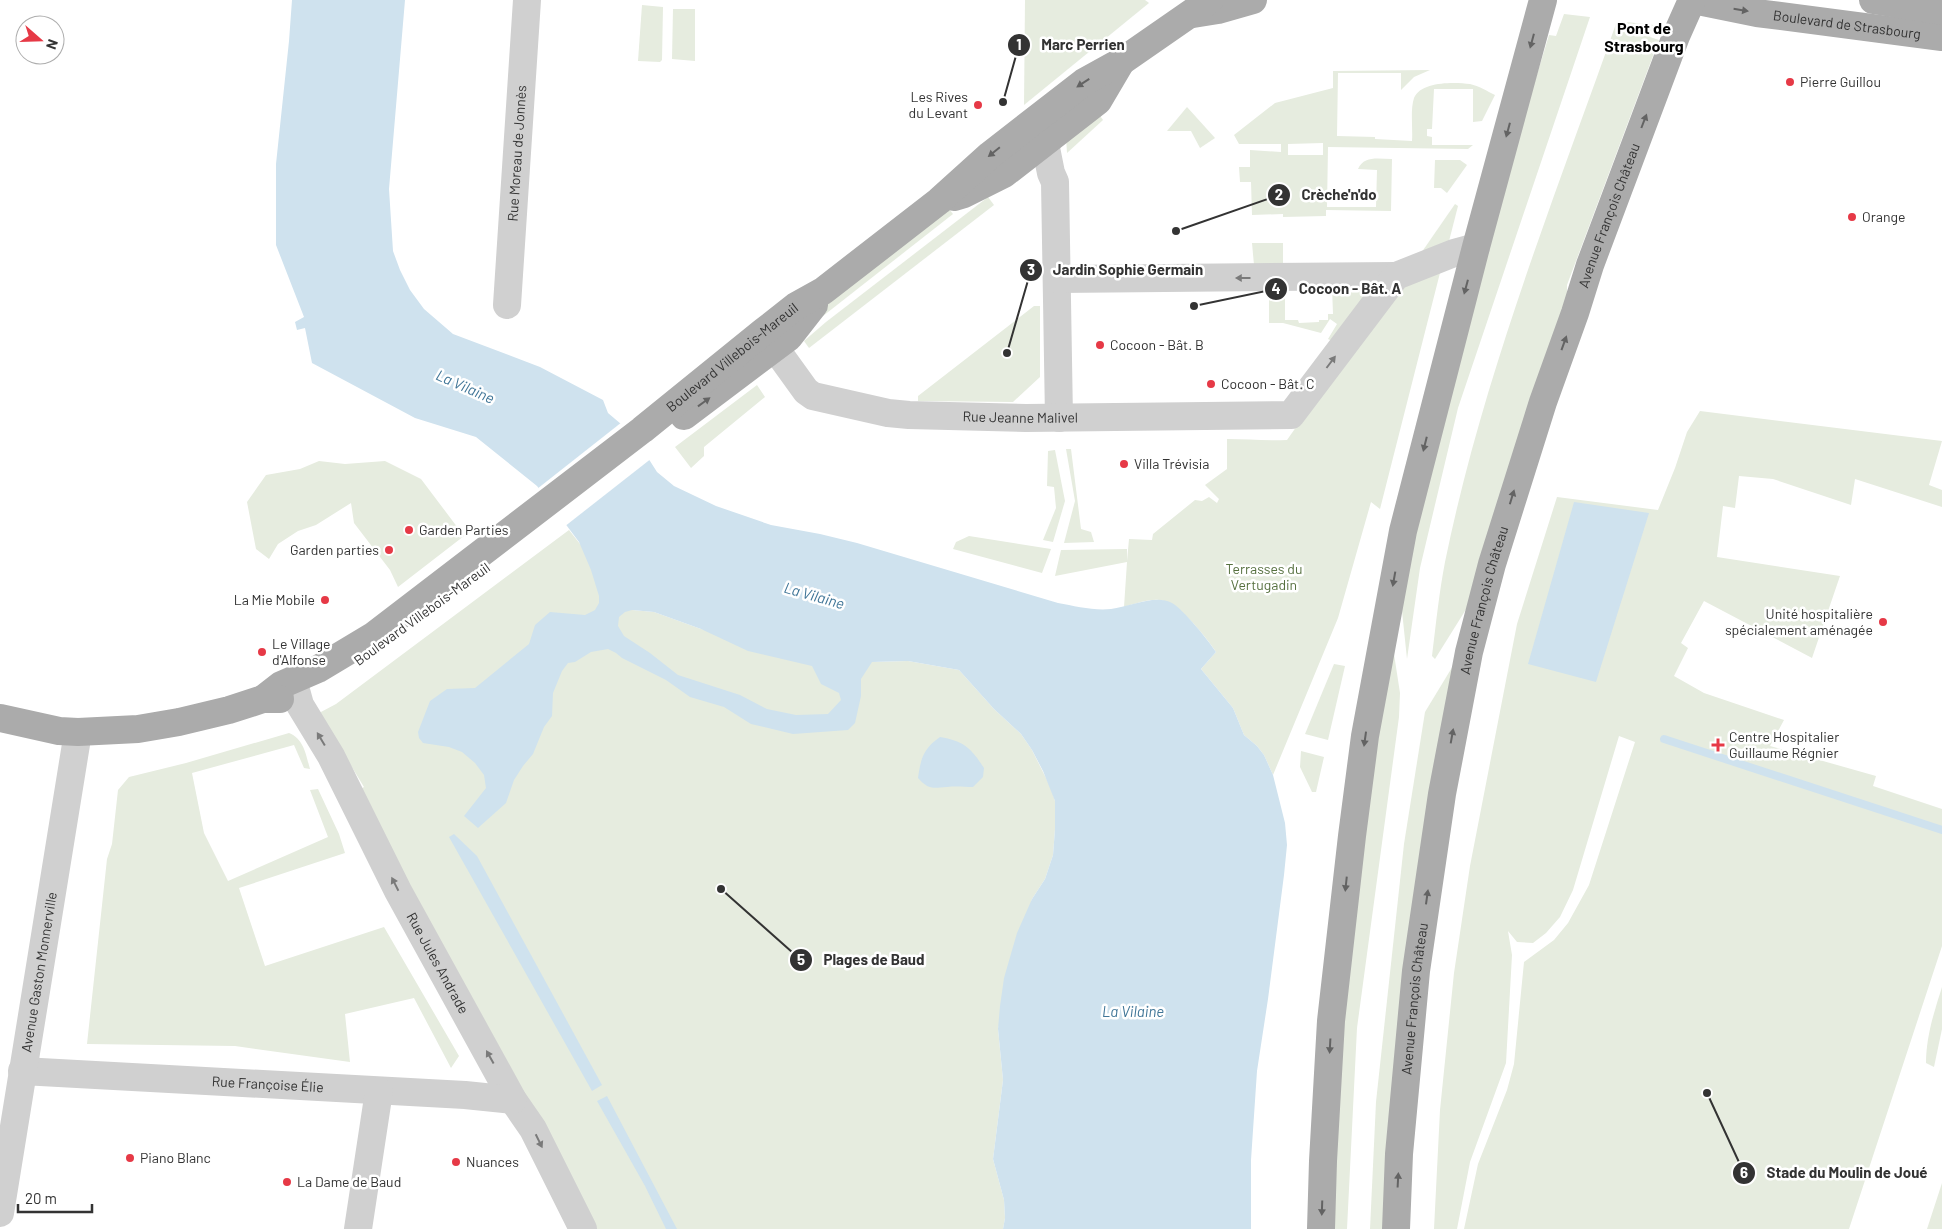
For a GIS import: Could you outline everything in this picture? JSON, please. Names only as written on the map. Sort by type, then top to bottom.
[{"type":"main road","name":"Boulevard Villebois-Mareuil","points":[[263,699],[284,699],[297,694],[333,677],[380,647],[646,435],[790,312],[823,291],[939,201],[990,155],[1039,132],[1084,82],[1122,61],[1193,5],[1218,10],[1253,0]]},
{"type":"main road","points":[[1321,1229],[1331,1021],[1365,736],[1403,531],[1476,247],[1543,0]]},
{"type":"main road","name":"Boulevard de Strasbourg","points":[[1692,0],[1757,13],[1942,37]]},
{"type":"main road","name":"Avenue François Château","points":[[1396,1229],[1399,1154],[1416,971],[1446,771],[1471,644],[1492,564],[1543,402],[1593,256],[1676,36],[1692,0]]},
{"type":"main road","name":"Boulevard de Strasbourg","points":[[1873,0],[1942,11]]},
{"type":"main road","name":"Boulevard Villebois-Mareuil","points":[[646,435],[789,337],[823,291]]},
{"type":"main road","name":"Boulevard Villebois-Mareuil","points":[[263,699],[281,685],[318,668],[373,636],[550,510]]},
{"type":"main road","points":[[0,718],[60,731],[78,732],[146,728],[229,710],[263,699]]},
{"type":"street","name":"Rue Moreau de Jonnès","points":[[507,305],[526,0]]},
{"type":"street","points":[[1039,132],[1055,182],[1059,418]]},
{"type":"street","points":[[1057,280],[1396,276],[1454,253],[1476,247]]},
{"type":"street","name":"Rue Jeanne Malivel","points":[[775,348],[806,391],[821,399],[888,413],[1059,418],[1291,415],[1396,276]]},
{"type":"street","name":"Rue Jules Andrade","points":[[297,694],[300,705],[331,756],[398,891],[513,1100],[534,1129],[582,1229]]},
{"type":"street","name":"Avenue Gaston Monnerville","points":[[0,1213],[78,732]]},
{"type":"street","name":"Rue Françoise Élie","points":[[22,1071],[466,1095],[513,1100]]},
{"type":"street","points":[[358,1229],[379,1091]]},
{"type":"green space","points":[[1025,0],[1145,0],[1149,3],[1024,105]]},
{"type":"green space","points":[[642,5],[663,7],[662,60],[660,62],[638,61]]},
{"type":"green space","points":[[673,9],[695,9],[695,61],[672,59]]},
{"type":"green space","points":[[1564,14],[1590,17],[1458,408],[1420,568],[1407,659],[1402,611],[1403,581],[1504,183],[1549,35],[1556,36]]},
{"type":"green space","points":[[1617,21],[1654,25],[1650,37],[1659,40],[1567,285],[1567,302],[1470,603],[1435,659],[1432,656],[1445,562],[1479,424],[1522,288]]},
{"type":"green space","points":[[1430,70],[1414,77],[1401,90],[1401,73],[1338,73],[1337,136],[1375,137],[1375,139],[1412,141],[1414,98],[1418,92],[1431,86],[1448,83],[1470,84],[1495,95],[1482,121],[1473,122],[1473,89],[1434,89],[1432,129],[1427,129],[1427,136],[1432,137],[1432,145],[1473,145],[1468,149],[1328,147],[1327,207],[1376,207],[1377,170],[1358,169],[1364,162],[1377,158],[1392,159],[1391,211],[1326,210],[1326,216],[1283,217],[1283,214],[1252,215],[1251,182],[1240,182],[1239,167],[1250,167],[1250,150],[1281,152],[1281,144],[1239,144],[1234,135],[1275,103],[1333,88],[1333,71]],"holes":[[[1323,143],[1323,155],[1288,155],[1288,144]]]},
{"type":"green space","points":[[1187,107],[1215,138],[1200,148],[1191,131],[1167,131]]},
{"type":"green space","points":[[1098,113],[1103,120],[1067,153],[1066,137]]},
{"type":"green space","points":[[1435,160],[1460,160],[1467,165],[1447,193],[1441,188],[1434,188]]},
{"type":"green space","points":[[988,197],[994,205],[809,348],[804,341],[826,322]]},
{"type":"green space","points":[[1455,204],[1458,206],[1447,249],[1417,259]]},
{"type":"green space","points":[[949,209],[953,214],[823,316],[819,311]]},
{"type":"green space","points":[[1252,243],[1283,243],[1283,266],[1254,265]]},
{"type":"green space","name":"Terrasses du Vertugadin","points":[[1442,265],[1380,509],[1371,502],[1338,618],[1273,775],[1264,755],[1244,735],[1233,708],[1201,669],[1216,652],[1191,621],[1174,606],[1159,600],[1146,601],[1124,607],[1127,562],[1055,576],[1061,550],[1127,549],[1127,561],[1129,539],[1152,540],[1153,534],[1195,500],[1202,501],[1209,497],[1217,503],[1219,499],[1205,485],[1227,469],[1227,439],[1287,440],[1363,332],[1410,277]]},
{"type":"green space","points":[[1332,287],[1361,287],[1366,303],[1332,341],[1328,339],[1337,324],[1330,319],[1321,333],[1283,323],[1269,323],[1269,289],[1285,288],[1285,320],[1298,320],[1299,323],[1328,320],[1328,314],[1333,314]]},
{"type":"green space","points":[[1034,306],[1040,306],[1040,377],[1013,402],[918,401],[918,396]]},
{"type":"green space","points":[[757,385],[765,397],[704,447],[704,456],[691,468],[675,447]]},
{"type":"green space","name":"Centre Hospitalier Guillaume Régnier","points":[[1700,411],[1942,441],[1929,485],[1942,490],[1942,507],[1855,479],[1851,505],[1773,479],[1739,476],[1735,508],[1723,506],[1717,557],[1840,576],[1812,658],[1704,601],[1681,643],[1688,648],[1674,676],[1704,693],[1784,720],[1770,746],[1876,776],[1873,786],[1942,809],[1942,946],[1849,1229],[1464,1229],[1478,1164],[1507,1090],[1514,1064],[1524,962],[1554,940],[1568,923],[1589,885],[1635,742],[1619,736],[1573,890],[1560,917],[1546,933],[1533,943],[1517,942],[1508,931],[1512,955],[1506,1063],[1470,1162],[1457,1229],[1434,1229],[1440,1110],[1454,973],[1470,866],[1517,624],[1557,497],[1658,510],[1687,432]]},
{"type":"green space","points":[[1066,449],[1071,449],[1081,529],[1091,532],[1094,542],[1064,543],[1075,501]]},
{"type":"green space","points":[[1055,450],[1065,501],[1053,542],[1043,540],[1056,508],[1054,487],[1047,486],[1048,451]]},
{"type":"green space","points":[[319,461],[345,464],[385,461],[421,479],[464,536],[398,587],[390,570],[354,523],[351,503],[316,525],[298,531],[278,544],[269,559],[256,549],[247,502],[266,475],[300,469]]},
{"type":"green space","points":[[569,530],[632,610],[654,612],[701,629],[872,662],[908,661],[959,670],[994,709],[1021,734],[1032,750],[1051,788],[1055,801],[1055,829],[1053,855],[1045,879],[1032,899],[998,1029],[1003,1080],[993,1159],[1004,1200],[1005,1218],[1003,1229],[592,1229],[352,794],[364,787],[319,713],[336,704]]},
{"type":"green space","points":[[969,536],[1051,549],[1042,573],[953,549],[956,542]]},
{"type":"green space","points":[[1392,641],[1400,693],[1399,717],[1357,1028],[1347,1229],[1331,1229],[1342,1027],[1370,758]]},
{"type":"green space","points":[[1462,651],[1384,1229],[1370,1229],[1376,1102],[1404,844],[1425,712]]},
{"type":"green space","points":[[1334,664],[1345,666],[1328,740],[1305,734]]},
{"type":"green space","points":[[289,733],[301,743],[310,769],[304,768],[294,745],[192,773],[204,833],[228,881],[328,837],[310,790],[318,789],[339,834],[345,853],[239,888],[265,966],[384,927],[459,1056],[451,1068],[414,998],[345,1014],[350,1062],[235,1046],[87,1044],[107,859],[112,844],[118,790],[129,777],[186,763]]},
{"type":"green space","points":[[1301,751],[1324,757],[1316,792],[1312,792],[1300,767]]},
{"type":"green space","points":[[1942,987],[1942,1029],[1934,1067],[1926,1063],[1926,1053],[1931,1025]]},
{"type":"green space","points":[[1942,1183],[1942,1229],[1927,1229]]},
{"type":"water","name":"La Vilaine","points":[[292,0],[405,0],[389,189],[393,251],[410,290],[424,309],[453,334],[540,367],[603,400],[608,413],[621,424],[657,472],[674,486],[716,506],[771,525],[857,543],[1058,603],[1084,608],[1105,609],[1118,608],[1150,600],[1165,601],[1177,607],[1202,633],[1216,652],[1201,669],[1233,708],[1244,735],[1264,755],[1273,775],[1285,823],[1287,845],[1257,1071],[1251,1160],[1251,1229],[1003,1229],[1005,1218],[1004,1200],[993,1159],[1003,1080],[998,1029],[1000,1006],[1004,978],[1017,933],[1032,899],[1045,879],[1053,855],[1055,801],[1043,771],[1021,734],[994,709],[959,670],[908,661],[872,662],[861,679],[861,696],[855,723],[848,730],[793,734],[751,724],[724,707],[690,697],[666,680],[608,649],[591,652],[575,662],[568,663],[562,671],[553,693],[552,716],[544,727],[533,754],[514,780],[506,803],[478,828],[464,816],[486,788],[484,775],[475,763],[462,752],[449,747],[423,743],[419,738],[418,732],[430,701],[447,689],[475,688],[529,644],[535,625],[550,612],[585,615],[595,610],[599,603],[599,596],[591,570],[579,542],[537,486],[476,437],[415,418],[312,363],[305,328],[297,330],[295,322],[304,317],[276,245],[276,164]],"holes":[[[632,610],[654,612],[701,629],[748,651],[812,666],[821,684],[839,693],[841,700],[828,714],[796,715],[767,709],[740,695],[678,675],[624,636],[618,626],[619,617],[625,612]]]},
{"type":"water","points":[[1574,502],[1649,513],[1596,682],[1528,664]]},
{"type":"water","points":[[940,737],[966,746],[984,768],[983,777],[973,787],[931,787],[925,785],[918,778],[920,765],[926,750]]},
{"type":"water","points":[[454,834],[477,856],[602,1085],[592,1091],[449,837]]},
{"type":"water","points":[[607,1096],[677,1229],[666,1229],[645,1186],[597,1101]]},
{"type":"pier","points":[[622,422],[652,458],[564,527],[537,489]]},
{"type":"waterway","points":[[1664,739],[1942,830]]},
{"type":"place","name":"Pierre Guillou","points":[[1790,82]]},
{"type":"place","name":"Marc Perrien","points":[[1003,102]]},
{"type":"place","name":"Les Rives du Levant","points":[[978,105]]},
{"type":"place","name":"Orange","points":[[1852,217]]},
{"type":"place","name":"Crèche'n'do","points":[[1176,231]]},
{"type":"place","name":"Cocoon - Bât. A","points":[[1194,306]]},
{"type":"place","name":"Cocoon - Bât. B","points":[[1100,345]]},
{"type":"place","name":"Jardin Sophie Germain","points":[[1007,353]]},
{"type":"place","name":"Cocoon - Bât. C","points":[[1211,384]]},
{"type":"place","name":"Villa Trévisia","points":[[1124,464]]},
{"type":"place","name":"Garden Parties","points":[[409,530]]},
{"type":"place","name":"Garden parties","points":[[389,550]]},
{"type":"place","name":"La Mie Mobile","points":[[325,600]]},
{"type":"place","name":"Unité hospitalière spécialement aménagée","points":[[1883,622]]},
{"type":"place","name":"Le Village d'Alfonse","points":[[262,652]]},
{"type":"place","name":"Centre Hospitalier Guillaume Régnier","points":[[1718,745]]},
{"type":"place","name":"Plages de Baud","points":[[721,889]]},
{"type":"place","name":"Stade du Moulin de Joué","points":[[1707,1093]]},
{"type":"place","name":"Piano Blanc","points":[[130,1158]]},
{"type":"place","name":"Nuances","points":[[456,1162]]},
{"type":"place","name":"La Dame de Baud","points":[[287,1182]]},
{"type":"district","name":"Pont de Strasbourg","points":[[1644,37]]}]
